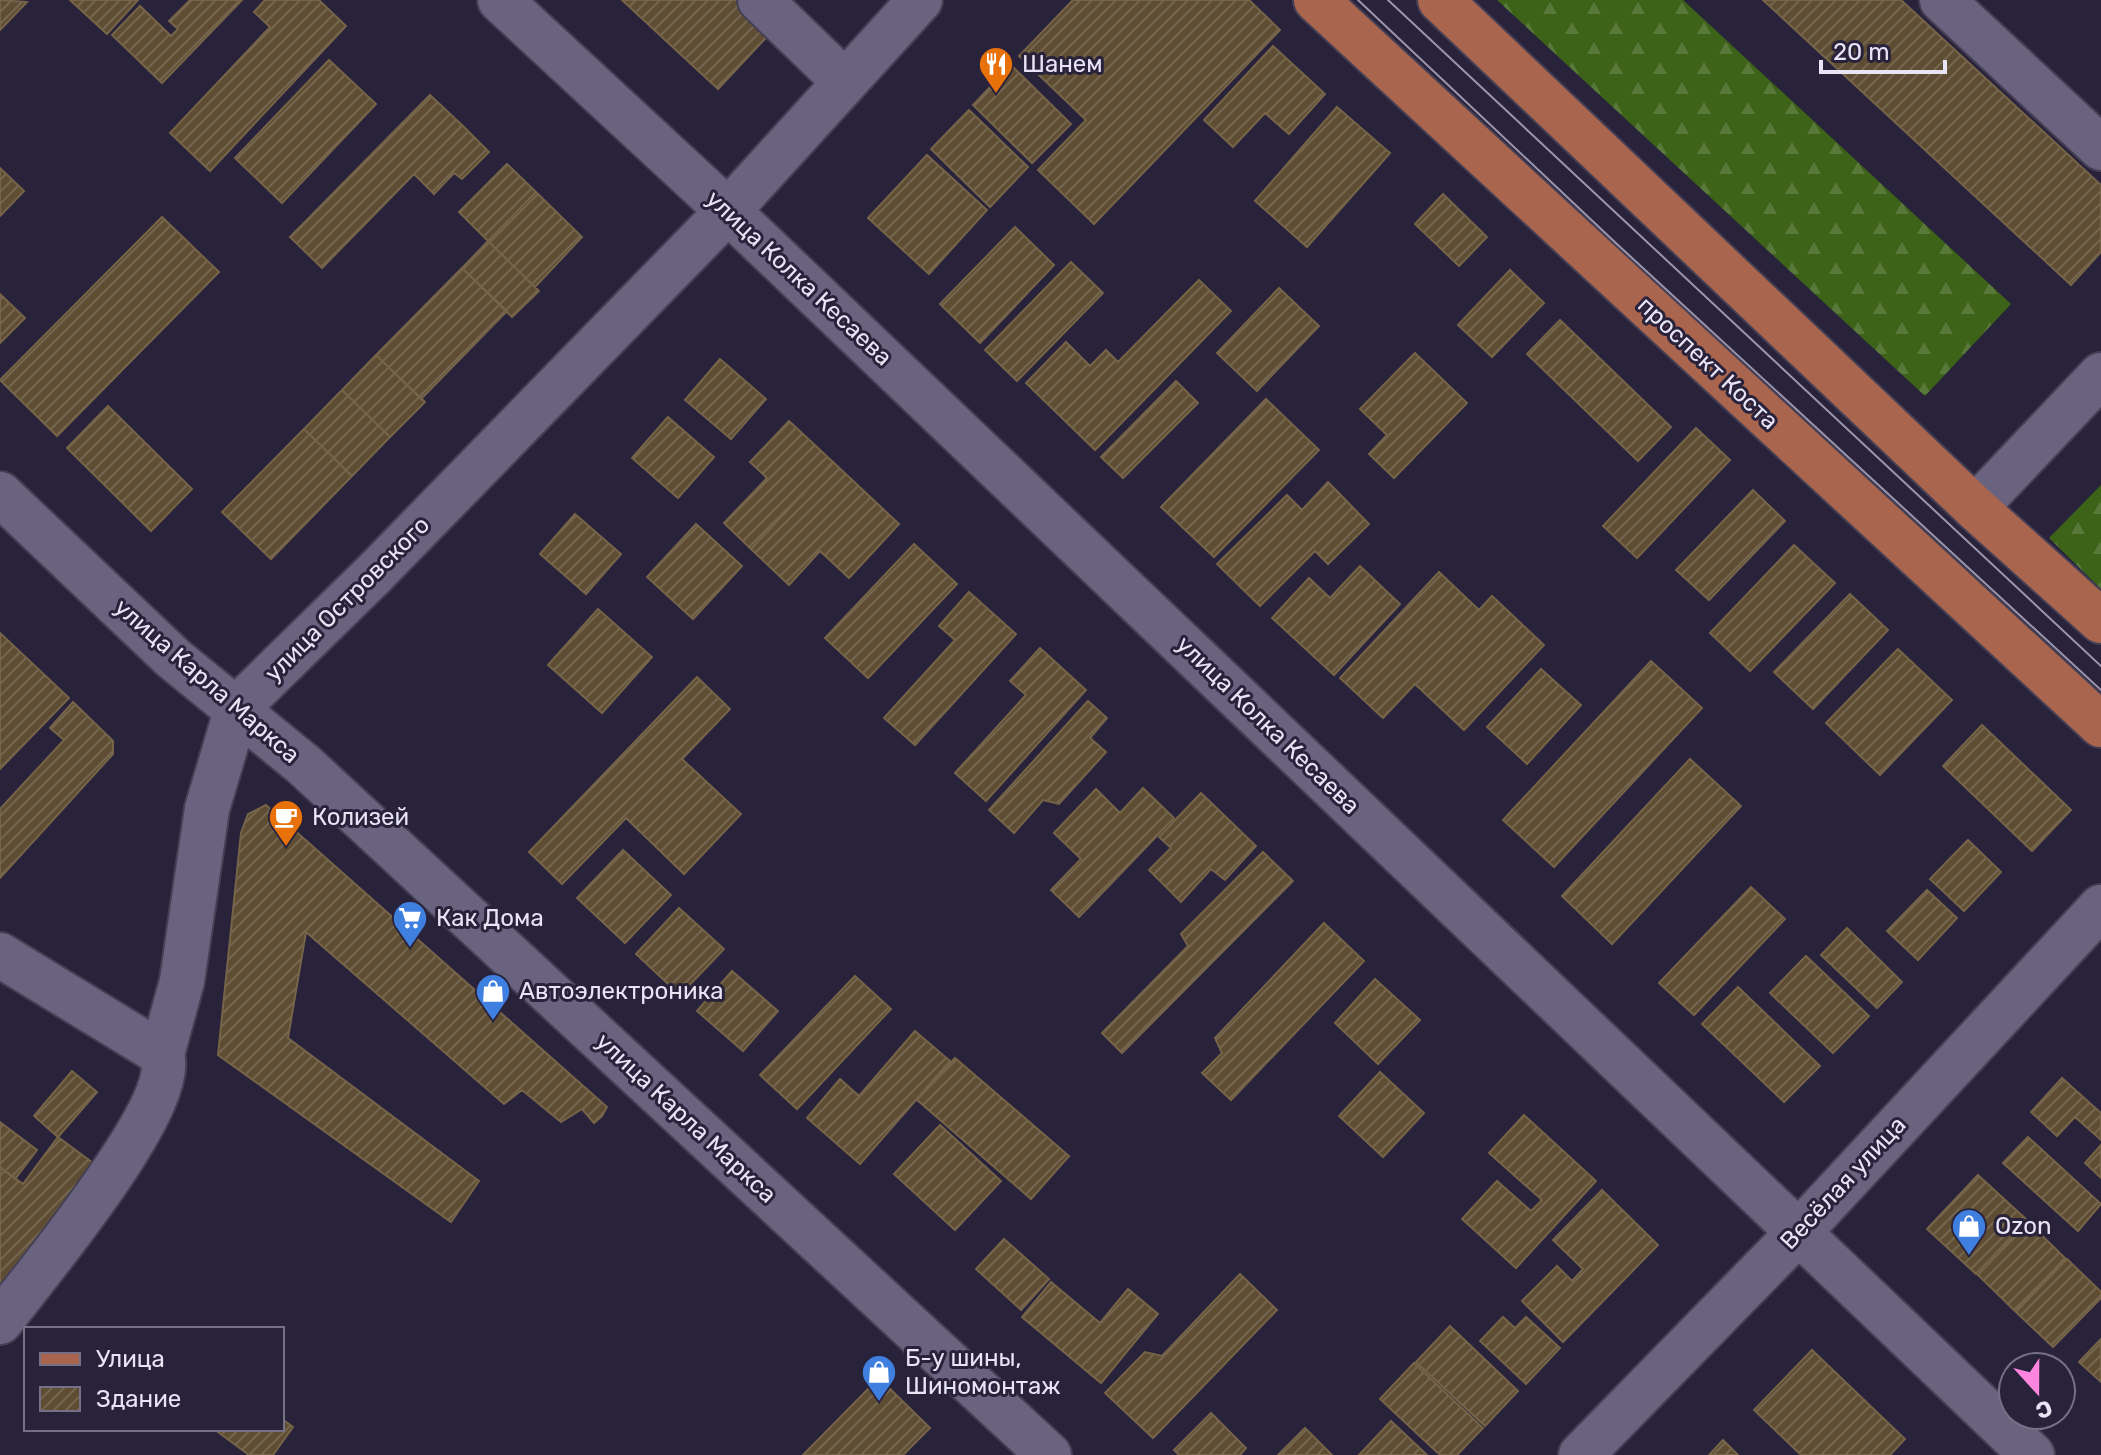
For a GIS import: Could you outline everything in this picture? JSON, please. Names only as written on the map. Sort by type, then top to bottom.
[{"type":"main road","name":"проспект Коста","points":[[1316,0],[2101,725]]},
{"type":"main road","points":[[1440,0],[1975,508],[2101,621]]},
{"type":"street","name":"улица Колка Кесаева","points":[[500,0],[728,211],[2032,1455]]},
{"type":"street","points":[[760,0],[845,82]]},
{"type":"street","points":[[1942,0],[2101,148]]},
{"type":"street","name":"улица Островского","points":[[0,1322],[96,1195],[152,1106],[165,1065],[162,1054],[182,981],[207,809],[237,708],[375,573],[728,211],[917,1]]},
{"type":"street","points":[[1975,508],[2101,375]]},
{"type":"street","name":"улица Карла Маркса","points":[[0,494],[173,658],[304,765],[1049,1455]]},
{"type":"street","name":"Весёлая улица","points":[[1581,1455],[1799,1232],[2101,907]]},
{"type":"street","points":[[0,955],[162,1054]]},
{"type":"green space","points":[[1497,0],[1683,0],[2011,304],[1925,396]]},
{"type":"green space","points":[[2101,485],[2101,589],[2049,538]]},
{"type":"building","points":[[0,0],[27,2],[0,30]]},
{"type":"building","points":[[70,0],[138,0],[107,34]]},
{"type":"building","points":[[190,0],[242,0],[162,83],[112,35],[140,6],[171,36],[178,29],[169,21]]},
{"type":"building","points":[[265,0],[319,0],[346,26],[210,171],[170,133],[270,27],[254,12]]},
{"type":"building","points":[[622,0],[745,0],[775,28],[718,89]]},
{"type":"building","points":[[1073,0],[1249,0],[1280,30],[1094,224],[1038,170],[1086,120],[1019,56]]},
{"type":"building","points":[[1763,0],[1901,0],[2101,185],[2101,252],[2071,285]]},
{"type":"building","points":[[1273,46],[1325,94],[1289,134],[1265,113],[1233,147],[1204,120]]},
{"type":"building","points":[[329,60],[376,104],[282,203],[235,158]]},
{"type":"building","points":[[1011,65],[1071,124],[1032,163],[973,105]]},
{"type":"building","points":[[430,95],[462,125],[322,268],[290,237]]},
{"type":"building","points":[[1337,107],[1390,153],[1307,247],[1255,201]]},
{"type":"building","points":[[969,110],[1028,167],[990,207],[931,149]]},
{"type":"building","points":[[462,125],[489,152],[462,179],[454,173],[434,194],[414,174]]},
{"type":"building","points":[[927,155],[987,210],[929,274],[868,218]]},
{"type":"building","points":[[507,164],[536,192],[488,241],[459,212]]},
{"type":"building","points":[[0,168],[24,191],[0,216]]},
{"type":"building","points":[[536,192],[582,237],[535,287],[488,241]]},
{"type":"building","points":[[1443,194],[1487,237],[1459,266],[1415,224]]},
{"type":"building","points":[[162,217],[219,272],[57,436],[0,380]]},
{"type":"building","points":[[1015,227],[1054,265],[980,343],[940,304]]},
{"type":"building","points":[[488,241],[539,291],[512,317],[462,268]]},
{"type":"building","points":[[1071,262],[1103,293],[1017,381],[985,350]]},
{"type":"building","points":[[462,268],[507,311],[421,399],[376,355]]},
{"type":"building","points":[[1510,270],[1544,303],[1492,357],[1458,325]]},
{"type":"building","points":[[1199,280],[1231,311],[1095,450],[1026,383],[1066,342],[1090,366],[1106,350],[1118,362]]},
{"type":"building","points":[[1279,288],[1319,326],[1257,391],[1217,353]]},
{"type":"building","points":[[0,294],[25,318],[0,343]]},
{"type":"building","points":[[1560,320],[1671,427],[1638,461],[1527,354]]},
{"type":"building","points":[[1415,353],[1467,403],[1394,478],[1369,454],[1387,435],[1360,409]]},
{"type":"building","points":[[376,355],[425,402],[390,437],[342,390]]},
{"type":"building","points":[[720,359],[766,399],[731,439],[685,400]]},
{"type":"building","points":[[1176,381],[1198,403],[1123,478],[1101,457]]},
{"type":"building","points":[[342,390],[390,437],[352,476],[304,429]]},
{"type":"building","points":[[1266,399],[1319,450],[1214,557],[1161,507]]},
{"type":"building","points":[[108,406],[192,489],[151,531],[67,448]]},
{"type":"building","points":[[668,417],[714,457],[678,498],[632,458]]},
{"type":"building","points":[[789,421],[833,462],[751,549],[724,523],[767,478],[750,462]]},
{"type":"building","points":[[1696,428],[1730,460],[1637,558],[1603,526]]},
{"type":"building","points":[[304,429],[352,476],[271,559],[222,512]]},
{"type":"building","points":[[833,462],[899,524],[849,578],[820,551],[789,585],[751,549]]},
{"type":"building","points":[[1328,482],[1369,524],[1328,564],[1315,551],[1260,606],[1217,564],[1287,495],[1302,510]]},
{"type":"building","points":[[1753,490],[1785,521],[1709,600],[1676,570]]},
{"type":"building","points":[[575,514],[621,554],[586,594],[540,554]]},
{"type":"building","points":[[696,524],[742,566],[693,619],[647,577]]},
{"type":"building","points":[[914,544],[957,584],[868,678],[825,638]]},
{"type":"building","points":[[1794,545],[1835,583],[1750,671],[1710,633]]},
{"type":"building","points":[[1360,566],[1400,604],[1334,675],[1272,618],[1309,578],[1330,598]]},
{"type":"building","points":[[1439,572],[1479,610],[1492,596],[1544,645],[1464,730],[1415,684],[1383,718],[1340,678]]},
{"type":"building","points":[[969,592],[1016,634],[915,745],[884,718],[955,640],[939,626]]},
{"type":"building","points":[[1850,594],[1888,630],[1813,709],[1774,672]]},
{"type":"building","points":[[598,609],[652,657],[602,713],[548,665]]},
{"type":"building","points":[[0,633],[69,698],[0,769]]},
{"type":"building","points":[[1040,648],[1086,690],[986,801],[955,773],[1026,695],[1010,681]]},
{"type":"building","points":[[1898,649],[1952,700],[1880,775],[1826,723]]},
{"type":"building","points":[[1651,661],[1702,708],[1554,867],[1503,820]]},
{"type":"building","points":[[1541,669],[1581,705],[1527,764],[1487,727]]},
{"type":"building","points":[[697,677],[730,709],[682,759],[741,814],[684,874],[626,818],[562,884],[529,852]]},
{"type":"building","points":[[1088,701],[1107,718],[1090,738],[1106,752],[1059,804],[1043,800],[1014,833],[989,810]]},
{"type":"building","points":[[73,702],[113,741],[113,754],[0,878],[0,809],[64,740],[50,728]]},
{"type":"building","points":[[1982,725],[2071,810],[2032,851],[1943,766]]},
{"type":"building","points":[[1690,759],[1741,806],[1612,944],[1562,896]]},
{"type":"building","points":[[1143,788],[1174,818],[1079,917],[1051,890],[1081,859],[1054,833],[1096,789],[1120,813]]},
{"type":"building","points":[[1201,793],[1256,846],[1225,880],[1211,869],[1181,902],[1149,870],[1171,848],[1159,837]]},
{"type":"building","points":[[266,805],[607,1107],[602,1116],[594,1123],[582,1109],[561,1122],[522,1090],[504,1104],[306,932],[288,1038],[479,1181],[451,1222],[218,1055],[241,833],[248,814]]},
{"type":"building","points":[[1968,840],[2001,872],[1964,911],[1930,879]]},
{"type":"building","points":[[623,850],[671,895],[625,943],[577,898]]},
{"type":"building","points":[[1263,852],[1293,881],[1122,1053],[1102,1033],[1188,946],[1181,934]]},
{"type":"building","points":[[1751,887],[1785,919],[1694,1015],[1659,983]]},
{"type":"building","points":[[1927,890],[1957,918],[1918,960],[1887,931]]},
{"type":"building","points":[[679,908],[724,949],[680,995],[636,954]]},
{"type":"building","points":[[1324,923],[1364,961],[1231,1100],[1202,1073],[1222,1053],[1215,1038]]},
{"type":"building","points":[[1847,928],[1902,982],[1877,1008],[1821,955]]},
{"type":"building","points":[[1806,956],[1869,1016],[1833,1053],[1770,993]]},
{"type":"building","points":[[732,971],[778,1011],[743,1051],[697,1011]]},
{"type":"building","points":[[855,976],[891,1009],[797,1109],[760,1075]]},
{"type":"building","points":[[1375,979],[1420,1020],[1378,1064],[1335,1023]]},
{"type":"building","points":[[1738,987],[1820,1066],[1784,1102],[1702,1024]]},
{"type":"building","points":[[915,1031],[950,1061],[860,1164],[807,1118],[840,1079],[859,1096]]},
{"type":"building","points":[[955,1058],[1069,1156],[1031,1199],[917,1100]]},
{"type":"building","points":[[72,1071],[97,1092],[58,1137],[34,1116]]},
{"type":"building","points":[[1380,1072],[1424,1113],[1383,1157],[1339,1116]]},
{"type":"building","points":[[2062,1078],[2101,1113],[2101,1140],[2075,1117],[2057,1136],[2031,1112]]},
{"type":"building","points":[[1524,1115],[1596,1181],[1516,1268],[1462,1219],[1497,1181],[1531,1211],[1542,1200],[1489,1153]]},
{"type":"building","points":[[0,1122],[37,1150],[15,1179],[0,1167]]},
{"type":"building","points":[[940,1125],[1001,1181],[955,1230],[894,1174]]},
{"type":"building","points":[[58,1137],[93,1163],[0,1285],[0,1167],[23,1184]]},
{"type":"building","points":[[2028,1137],[2101,1204],[2078,1231],[2003,1163]]},
{"type":"building","points":[[2101,1145],[2101,1178],[2085,1163]]},
{"type":"building","points":[[1978,1175],[2027,1220],[1976,1274],[1927,1229]]},
{"type":"building","points":[[1602,1190],[1658,1245],[1563,1342],[1522,1301],[1557,1266],[1572,1281],[1583,1269],[1553,1240]]},
{"type":"building","points":[[2028,1222],[2065,1258],[2015,1311],[1978,1275]]},
{"type":"building","points":[[1004,1239],[1049,1279],[1021,1310],[976,1269]]},
{"type":"building","points":[[2067,1259],[2101,1292],[2101,1298],[2053,1347],[2016,1312]]},
{"type":"building","points":[[1240,1274],[1277,1310],[1153,1438],[1105,1393],[1145,1352],[1162,1356]]},
{"type":"building","points":[[1051,1282],[1100,1323],[1128,1289],[1158,1314],[1101,1383],[1022,1317]]},
{"type":"building","points":[[1503,1317],[1515,1328],[1526,1317],[1560,1348],[1526,1384],[1480,1341]]},
{"type":"building","points":[[1450,1326],[1518,1391],[1485,1426],[1416,1362]]},
{"type":"building","points":[[2101,1339],[2101,1382],[2079,1362]]},
{"type":"building","points":[[1812,1350],[1905,1439],[1890,1455],[1801,1455],[1754,1410]]},
{"type":"building","points":[[1414,1363],[1483,1428],[1457,1455],[1440,1455],[1380,1399]]},
{"type":"building","name":"Б-у шины, Шиномонтаж","points":[[879,1378],[930,1428],[903,1455],[803,1455]]},
{"type":"building","points":[[1211,1413],[1246,1448],[1240,1455],[1179,1455],[1174,1450]]},
{"type":"building","points":[[284,1420],[293,1427],[273,1455],[249,1455],[217,1431],[284,1431]]},
{"type":"building","points":[[1391,1421],[1427,1455],[1359,1455]]},
{"type":"building","points":[[1305,1428],[1332,1455],[1278,1455]]},
{"type":"building","points":[[1723,1440],[1738,1455],[1709,1455]]},
{"type":"tram line","points":[[1358,0],[1618,245],[2101,690]]},
{"type":"tram line","points":[[1388,0],[2101,666]]},
{"type":"place","name":"Шанем","points":[[996,95]]},
{"type":"place","name":"Колизей","points":[[286,848]]},
{"type":"place","name":"Как Дома","points":[[410,949]]},
{"type":"place","name":"Автоэлектроника","points":[[493,1022]]},
{"type":"place","name":"Ozon","points":[[1969,1257]]},
{"type":"place","name":"Б-у шины, Шиномонтаж","points":[[879,1403]]}]
